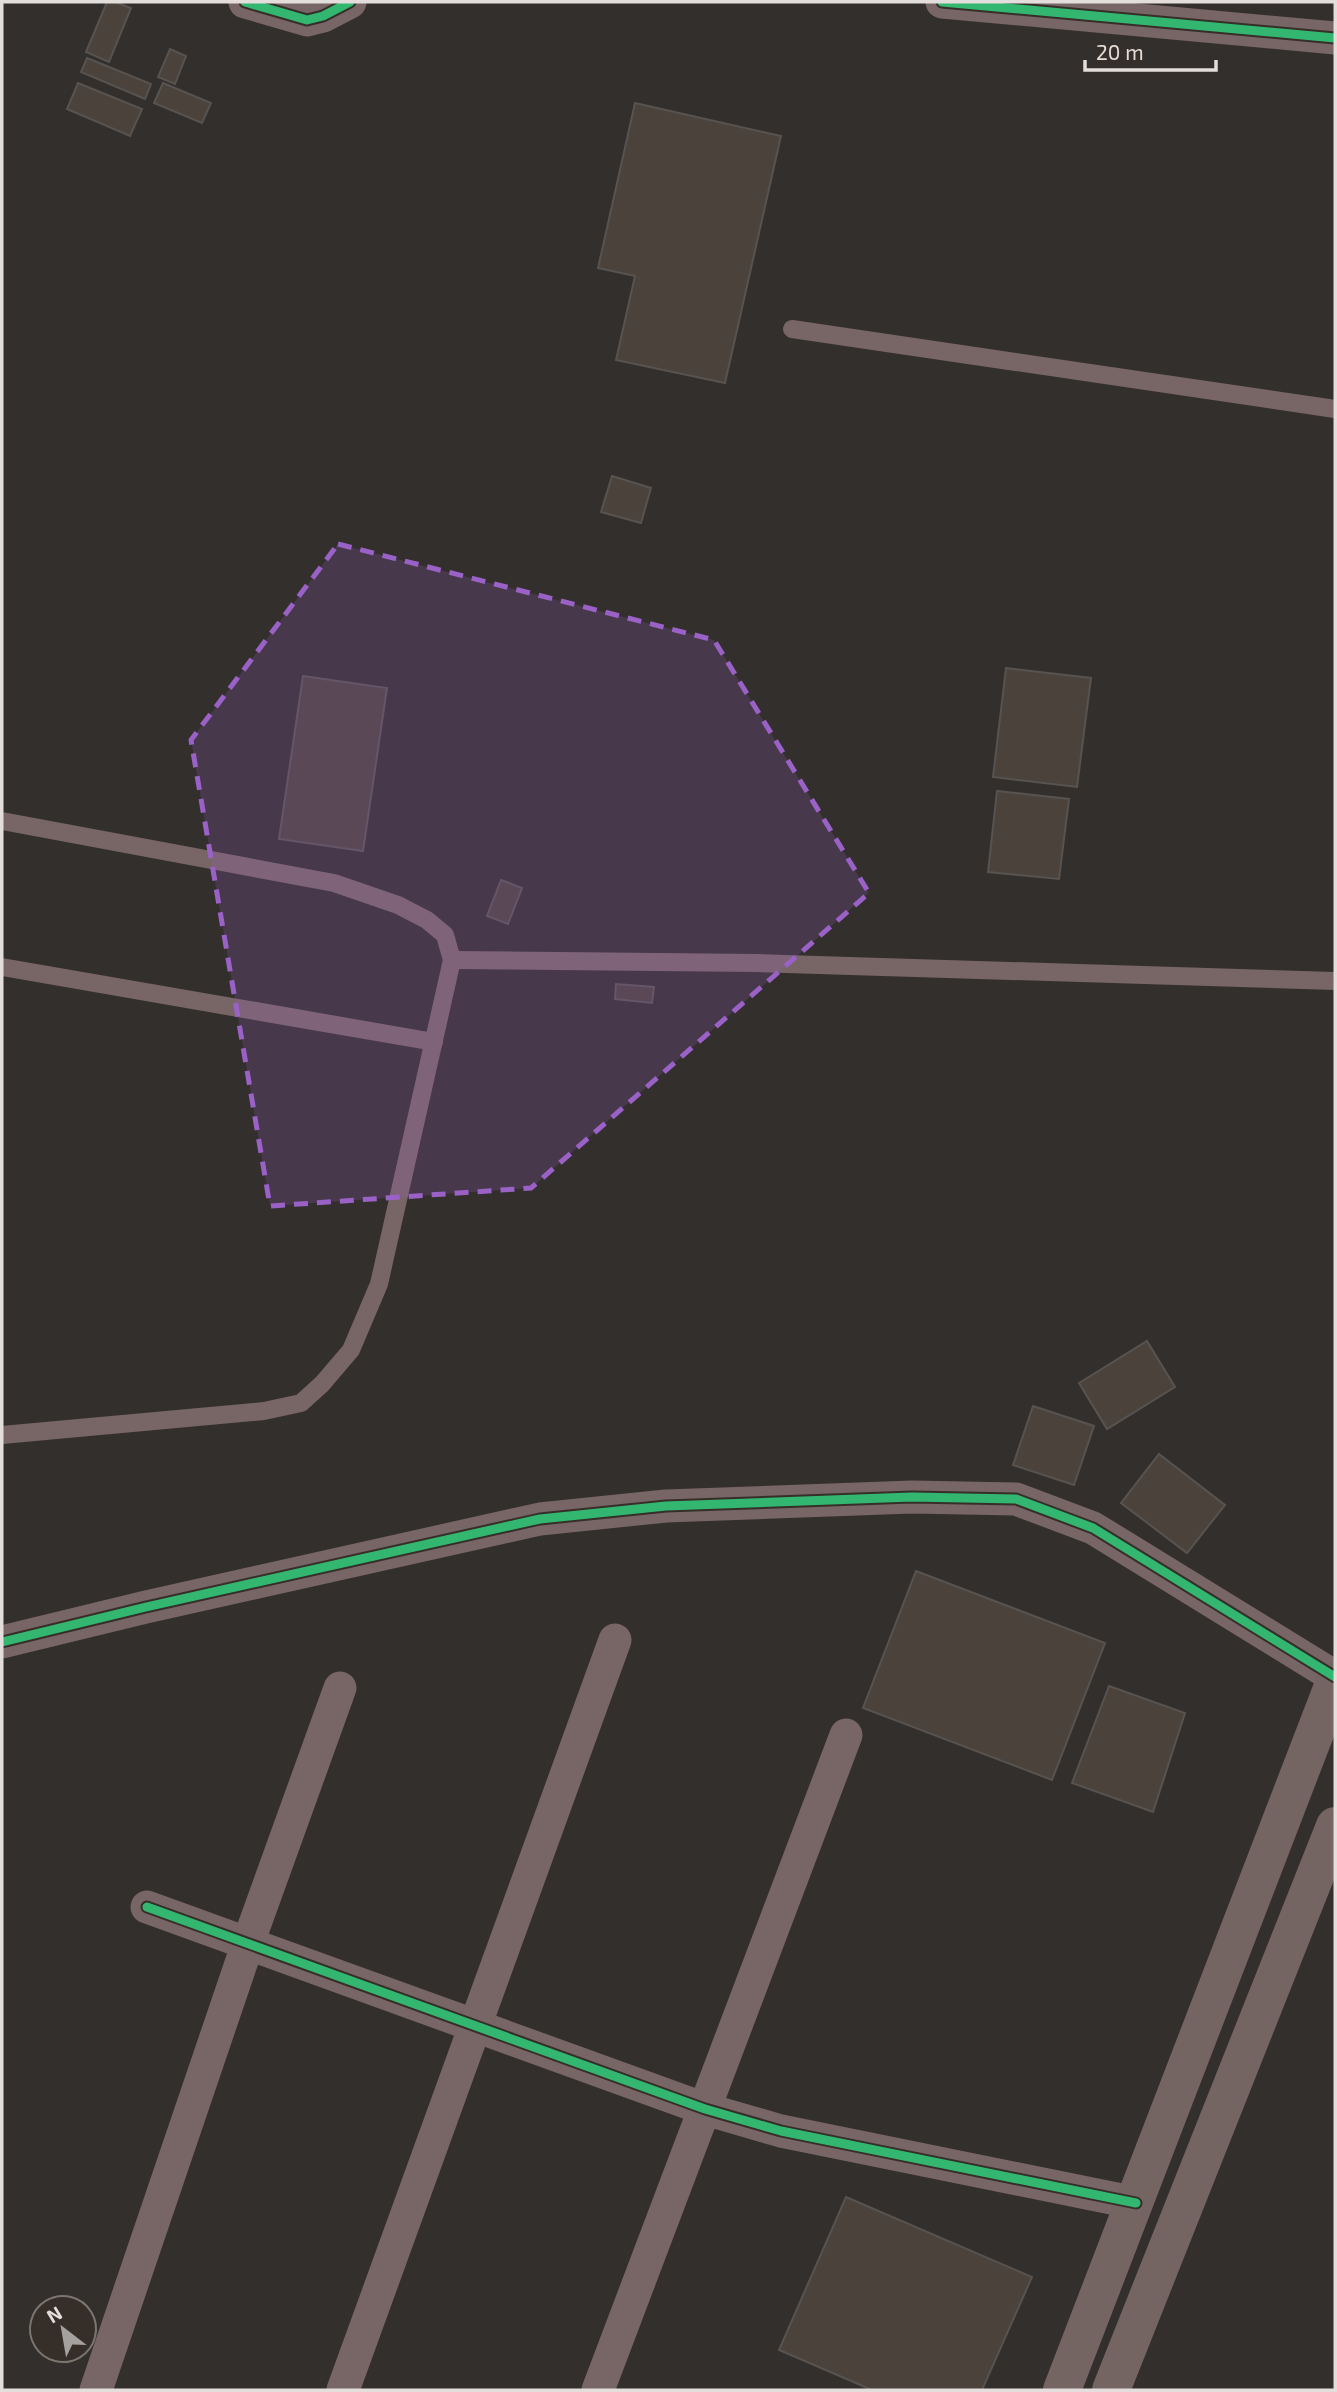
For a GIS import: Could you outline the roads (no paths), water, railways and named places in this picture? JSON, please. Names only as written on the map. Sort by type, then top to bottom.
[{"type":"highway","points":[[1062,2390],[1335,1679]]},
{"type":"highway","points":[[1111,2390],[1335,1826]]},
{"type":"street","points":[[245,2],[307,20],[323,16],[351,2]]},
{"type":"street","points":[[942,2],[1335,38]]},
{"type":"street","points":[[2,1642],[540,1519],[666,1506],[912,1497],[1016,1499],[1093,1528],[1335,1679]]},
{"type":"street","points":[[343,2390],[615,1640]]},
{"type":"street","points":[[96,2390],[248,1943],[340,1688]]},
{"type":"street","points":[[598,2390],[846,1735]]},
{"type":"street","points":[[148,1907],[705,2109],[781,2131],[1136,2203]]},
{"type":"lane","points":[[792,330],[1335,409]]},
{"type":"lane","points":[[2,821],[334,883],[398,905],[427,920],[445,935],[453,960],[379,1284],[351,1350],[322,1384],[301,1403],[264,1411],[2,1435]]},
{"type":"lane","points":[[453,960],[755,963],[1335,981]]},
{"type":"lane","points":[[2,967],[434,1042]]}]
